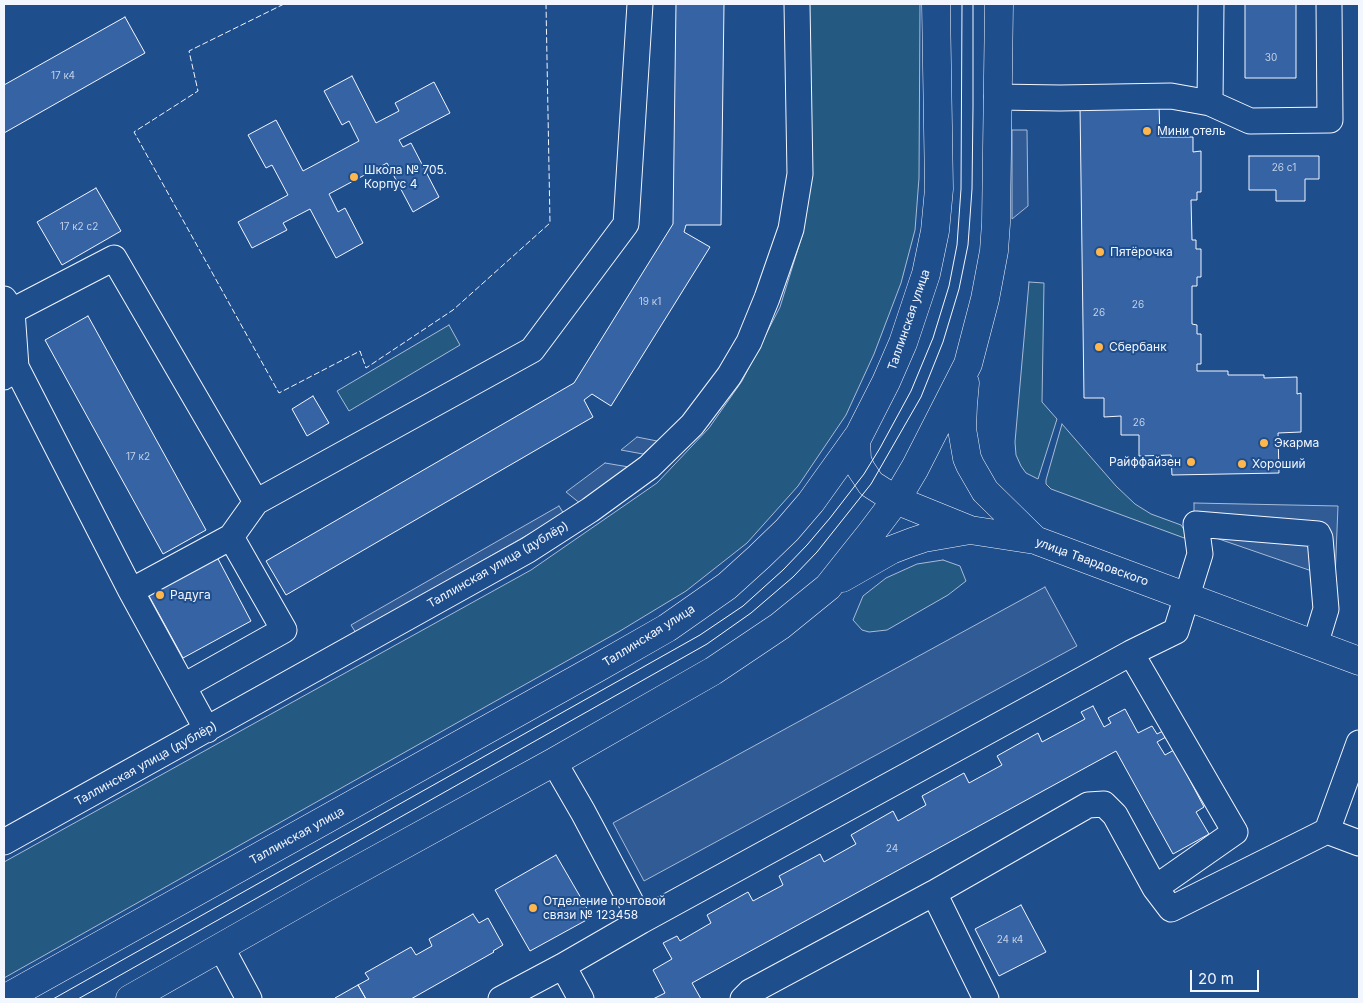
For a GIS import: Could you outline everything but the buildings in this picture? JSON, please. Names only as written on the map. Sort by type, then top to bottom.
[{"type":"main road","name":"Таллинская улица","points":[[4,999],[667,628],[727,586],[787,530],[811,502],[856,439],[886,382],[903,343],[921,289],[935,231],[939,189],[936,4]]},
{"type":"main road","points":[[999,4],[994,251],[986,299],[968,364],[962,429],[968,458],[976,478],[985,490],[1035,540]]},
{"type":"main road","points":[[828,587],[896,500],[915,468],[968,364]]},
{"type":"main road","name":"улица Твардовского","points":[[856,439],[857,460],[861,469],[871,484],[896,500],[970,530],[1035,540],[1359,661]]},
{"type":"main road","points":[[130,999],[323,889],[554,762],[726,662],[780,626],[828,587],[891,550],[924,538],[970,530]]},
{"type":"street","points":[[131,591],[231,537],[256,502],[532,350],[626,224],[640,4]]},
{"type":"street","name":"Таллинская улица (дублёр)","points":[[4,842],[528,550],[590,510],[649,467],[692,425],[730,376],[749,342],[767,298],[791,229],[800,174],[797,4]]},
{"type":"street","points":[[1210,103],[1211,4]]},
{"type":"street","points":[[997,96],[1060,98],[1171,96],[1210,103],[1250,121],[1330,120],[1329,4]]},
{"type":"street","points":[[207,730],[10,372],[8,305],[114,258],[256,502]]},
{"type":"street","points":[[501,999],[1131,653],[1176,631],[1200,554],[1196,524],[1318,534],[1320,538],[1326,609],[1315,645]]},
{"type":"street","points":[[184,686],[284,630],[231,537]]},
{"type":"street","points":[[1131,653],[1235,832],[1155,888]]},
{"type":"street","points":[[743,999],[750,992],[934,893],[1088,805],[1104,804],[1115,815],[1155,888],[1171,909],[1327,830],[1359,743]]},
{"type":"street","points":[[554,762],[641,921]]},
{"type":"street","points":[[1327,830],[1359,843]]},
{"type":"street","points":[[934,893],[986,999]]},
{"type":"street","points":[[221,947],[249,999]]},
{"type":"street","points":[[562,966],[581,999]]},
{"type":"shaded area","points":[[808,4],[920,4],[919,178],[915,230],[901,283],[874,354],[846,415],[798,486],[747,543],[686,591],[620,631],[4,978],[4,862],[531,570],[657,483],[709,428],[742,381],[780,307],[802,236],[810,178]]},
{"type":"shaded area","points":[[1012,130],[1027,130],[1028,206],[1012,219]]},
{"type":"shaded area","points":[[1029,282],[1044,283],[1042,402],[1057,419],[1038,479],[1026,473],[1021,466],[1016,455],[1015,442]]},
{"type":"shaded area","points":[[449,325],[460,345],[349,411],[337,391]]},
{"type":"shaded area","points":[[1062,424],[1116,486],[1135,504],[1151,514],[1181,525],[1187,534],[1187,539],[1051,489],[1046,484],[1046,480]]},
{"type":"shaded area","points":[[637,437],[657,441],[643,454],[621,450]]},
{"type":"shaded area","points":[[605,463],[629,467],[581,504],[566,492]]},
{"type":"shaded area","points":[[1194,503],[1338,506],[1335,579],[1216,538],[1194,515]]},
{"type":"shaded area","points":[[559,506],[564,514],[356,633],[351,625]]},
{"type":"shaded area","points":[[943,560],[960,566],[966,581],[948,595],[887,630],[869,632],[862,630],[853,620],[863,596],[886,578],[917,564]]},
{"type":"shaded area","points":[[1045,587],[1077,646],[644,881],[613,823]]},
{"type":"tram line","points":[[53,999],[700,635],[743,606],[783,570],[807,545],[864,474],[880,448],[911,391],[933,338],[949,286],[957,245],[961,189],[962,4]]},
{"type":"tram line","points":[[78,999],[707,644],[751,613],[793,577],[817,552],[871,484],[921,397],[943,342],[959,289],[968,245],[972,189],[973,4]]},
{"type":"fence","points":[[284,4],[189,51],[198,91],[134,132],[279,393],[360,351],[366,368],[453,310],[550,223],[546,4]]},
{"type":"place","name":"Мини отель","points":[[1147,131]]},
{"type":"place","name":"Школа № 705. Корпус 4","points":[[354,177]]},
{"type":"place","name":"Пятёрочка","points":[[1100,252]]},
{"type":"place","name":"Сбербанк","points":[[1099,347]]},
{"type":"place","name":"Экарма","points":[[1264,443]]},
{"type":"place","name":"Райффайзен","points":[[1191,462]]},
{"type":"place","name":"Хороший","points":[[1242,464]]},
{"type":"place","name":"Радуга","points":[[160,595]]},
{"type":"place","name":"Отделение почтовой связи № 123458","points":[[533,908]]}]
